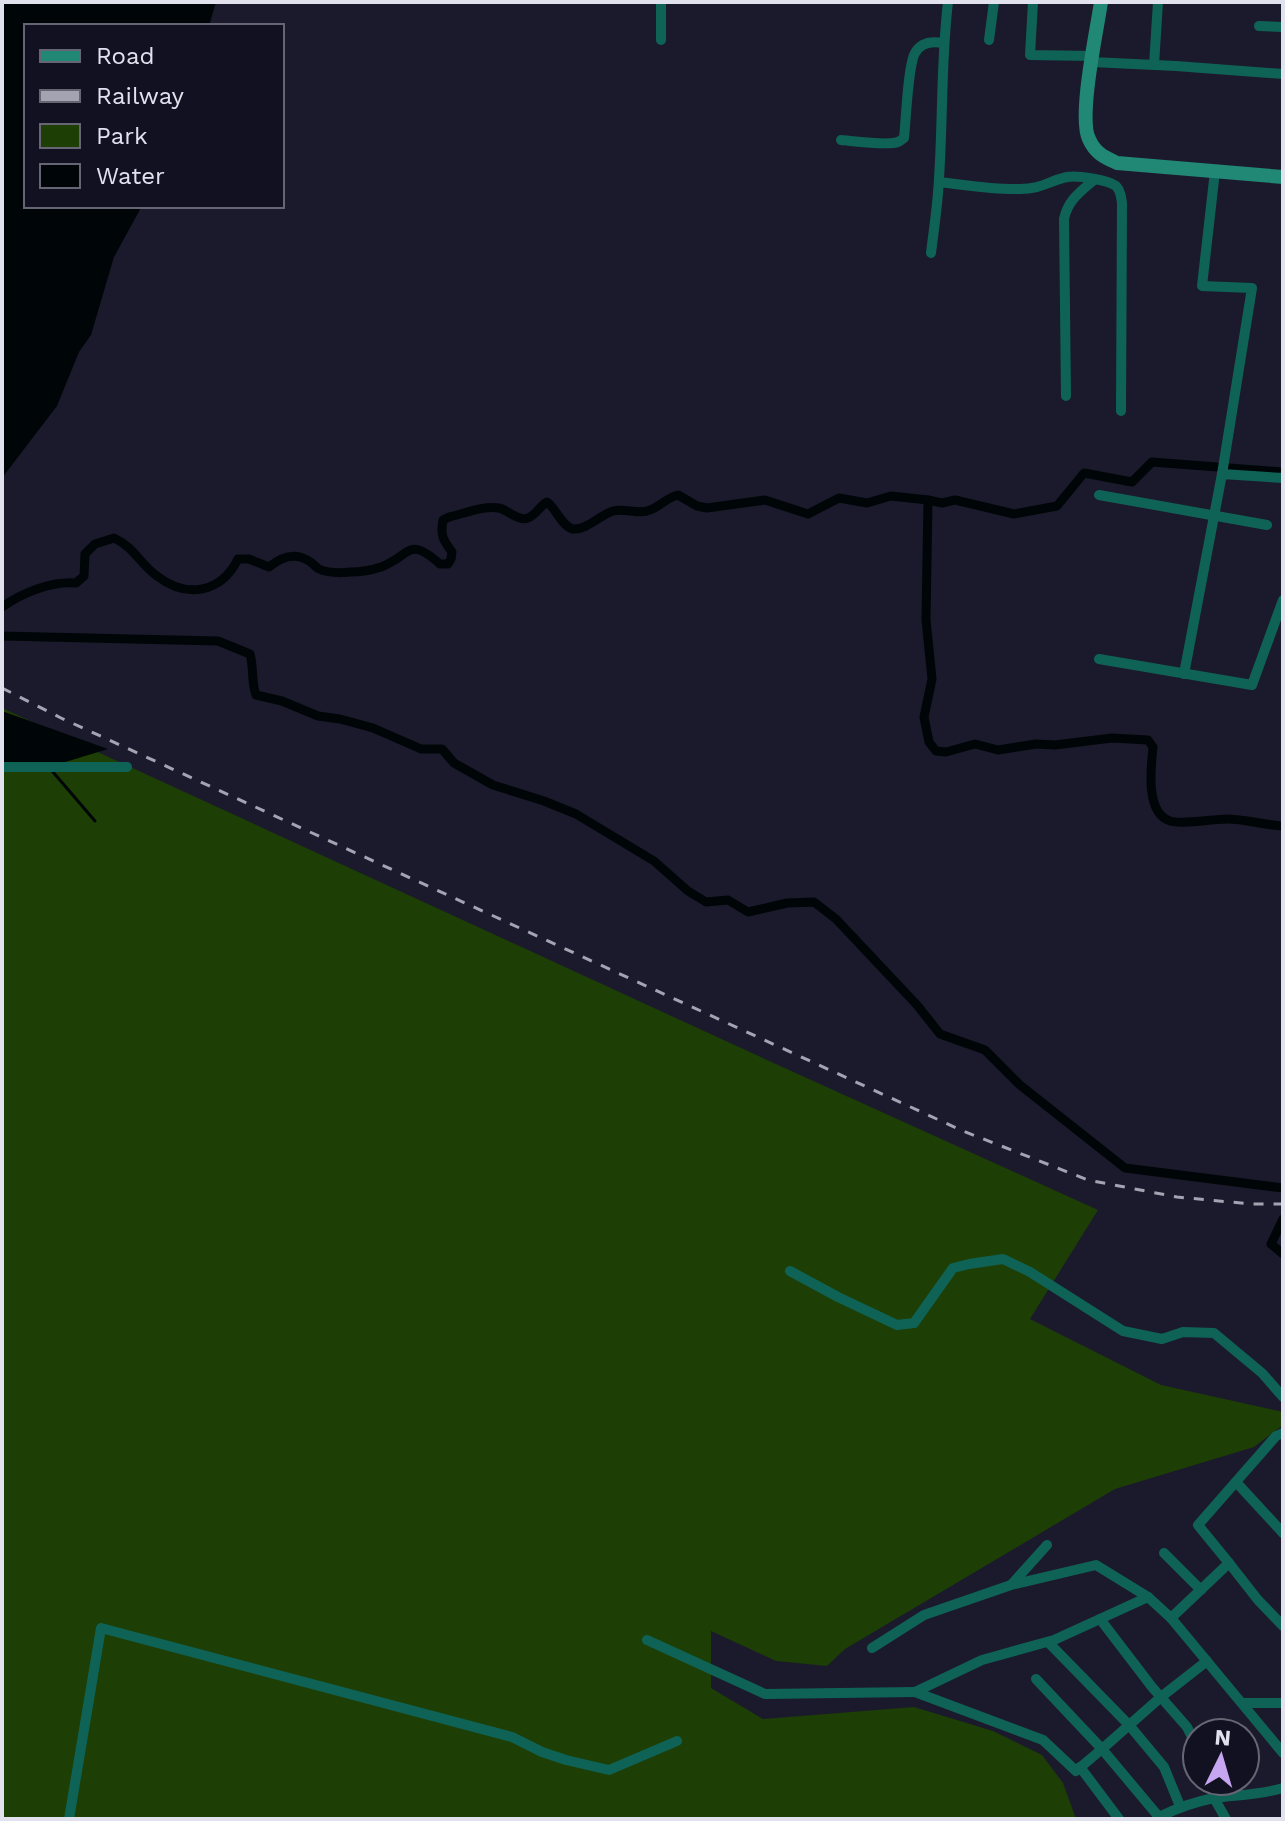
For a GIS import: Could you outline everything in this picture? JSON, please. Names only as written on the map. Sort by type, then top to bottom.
[{"type":"street","points":[[661,2],[661,40]]},
{"type":"street","points":[[931,253],[939,182],[943,43],[948,2]]},
{"type":"street","points":[[989,40],[994,2]]},
{"type":"street","points":[[1033,2],[1030,55],[1283,74]]},
{"type":"street","points":[[1101,2],[1084,116],[1088,137],[1099,154],[1117,163],[1283,177]]},
{"type":"street","points":[[1154,65],[1158,2]]},
{"type":"street","points":[[1259,26],[1283,27]]},
{"type":"street","points":[[841,140],[877,143],[898,142],[904,138],[914,54],[927,43],[943,43]]},
{"type":"street","points":[[1184,674],[1222,474],[1252,288],[1202,286],[1215,171]]},
{"type":"street","points":[[939,182],[1021,189],[1043,187],[1068,177],[1109,183],[1116,187],[1122,203],[1121,411]]},
{"type":"street","points":[[1066,396],[1064,219],[1067,207],[1075,196],[1094,180]]},
{"type":"street","points":[[1222,474],[1283,478]]},
{"type":"street","points":[[1099,495],[1267,525]]},
{"type":"street","points":[[1099,659],[1252,685],[1283,600]]},
{"type":"street","points":[[2,767],[127,767]]},
{"type":"street","points":[[790,1271],[897,1325],[914,1323],[953,1268],[1003,1259],[1030,1272],[1123,1331],[1162,1339],[1183,1332],[1214,1333],[1262,1373],[1283,1397]]},
{"type":"street","points":[[1283,1433],[1276,1436],[1198,1525],[1283,1626]]},
{"type":"street","points":[[1236,1482],[1283,1533]]},
{"type":"street","points":[[1011,1585],[1047,1545]]},
{"type":"street","points":[[1164,1553],[1201,1590]]},
{"type":"street","points":[[1171,1618],[1229,1563]]},
{"type":"street","points":[[872,1648],[924,1615],[1011,1585],[1096,1565],[1148,1597],[1171,1618],[1281,1747]]},
{"type":"street","points":[[915,1692],[982,1660],[1048,1642],[1148,1597]]},
{"type":"street","points":[[1100,1619],[1181,1720]]},
{"type":"street","points":[[69,1819],[101,1628],[512,1737],[542,1752],[609,1770],[677,1741]]},
{"type":"street","points":[[647,1640],[765,1694],[915,1692],[1043,1740],[1076,1771],[1207,1661]]},
{"type":"street","points":[[1048,1642],[1129,1725],[1164,1767],[1180,1806]]},
{"type":"street","points":[[1036,1679],[1102,1749],[1159,1818],[1180,1806],[1283,1788]]},
{"type":"street","points":[[1243,1703],[1283,1703]]},
{"type":"street","points":[[1080,1767],[1119,1819]]},
{"type":"street","points":[[1214,1798],[1226,1819]]},
{"type":"green space","points":[[2,708],[1098,1210],[1030,1319],[1161,1385],[1283,1412],[1283,1425],[1254,1447],[1115,1489],[845,1649],[827,1666],[776,1661],[711,1631],[711,1688],[763,1719],[914,1707],[993,1731],[1042,1755],[1063,1783],[1076,1819],[2,1819]]},
{"type":"water","points":[[2,2],[216,2],[210,24],[24,24],[24,208],[141,208],[114,257],[91,335],[79,352],[57,406],[2,478]]},
{"type":"water","points":[[2,711],[108,749],[49,767],[2,765]]},
{"type":"waterway","points":[[928,500],[942,503],[955,500],[1014,514],[1057,506],[1084,473],[1132,482],[1152,462],[1283,472]]},
{"type":"waterway","points":[[2,607],[37,589],[76,583],[84,576],[85,554],[95,544],[114,538],[127,546],[157,576],[191,590],[213,585],[231,570],[238,559],[249,559],[269,567],[293,556],[323,570],[366,571],[391,563],[415,549],[440,564],[448,564],[452,552],[443,537],[443,520],[487,508],[499,508],[525,519],[547,502],[573,529],[613,511],[646,511],[678,495],[707,508],[765,500],[808,514],[839,498],[867,503],[891,496],[928,500],[926,620],[932,679],[924,717],[929,742],[936,751],[946,752],[975,744],[998,750],[1112,738],[1148,740],[1153,747],[1153,799],[1162,816],[1175,822],[1227,819],[1283,826]]},
{"type":"waterway","points":[[2,636],[218,641],[250,654],[256,695],[282,701],[318,716],[373,728],[421,749],[442,749],[454,763],[493,785],[576,814],[654,861],[688,891],[706,902],[728,900],[748,912],[787,903],[814,902],[836,919],[940,1034],[985,1050],[1020,1085],[1125,1168],[1283,1188]]},
{"type":"waterway","points":[[53,772],[95,821]]},
{"type":"waterway","points":[[1283,1219],[1271,1244],[1283,1254]]},
{"type":"railway","points":[[2,688],[61,718],[963,1131],[1088,1180],[1177,1197],[1283,1204]]}]
